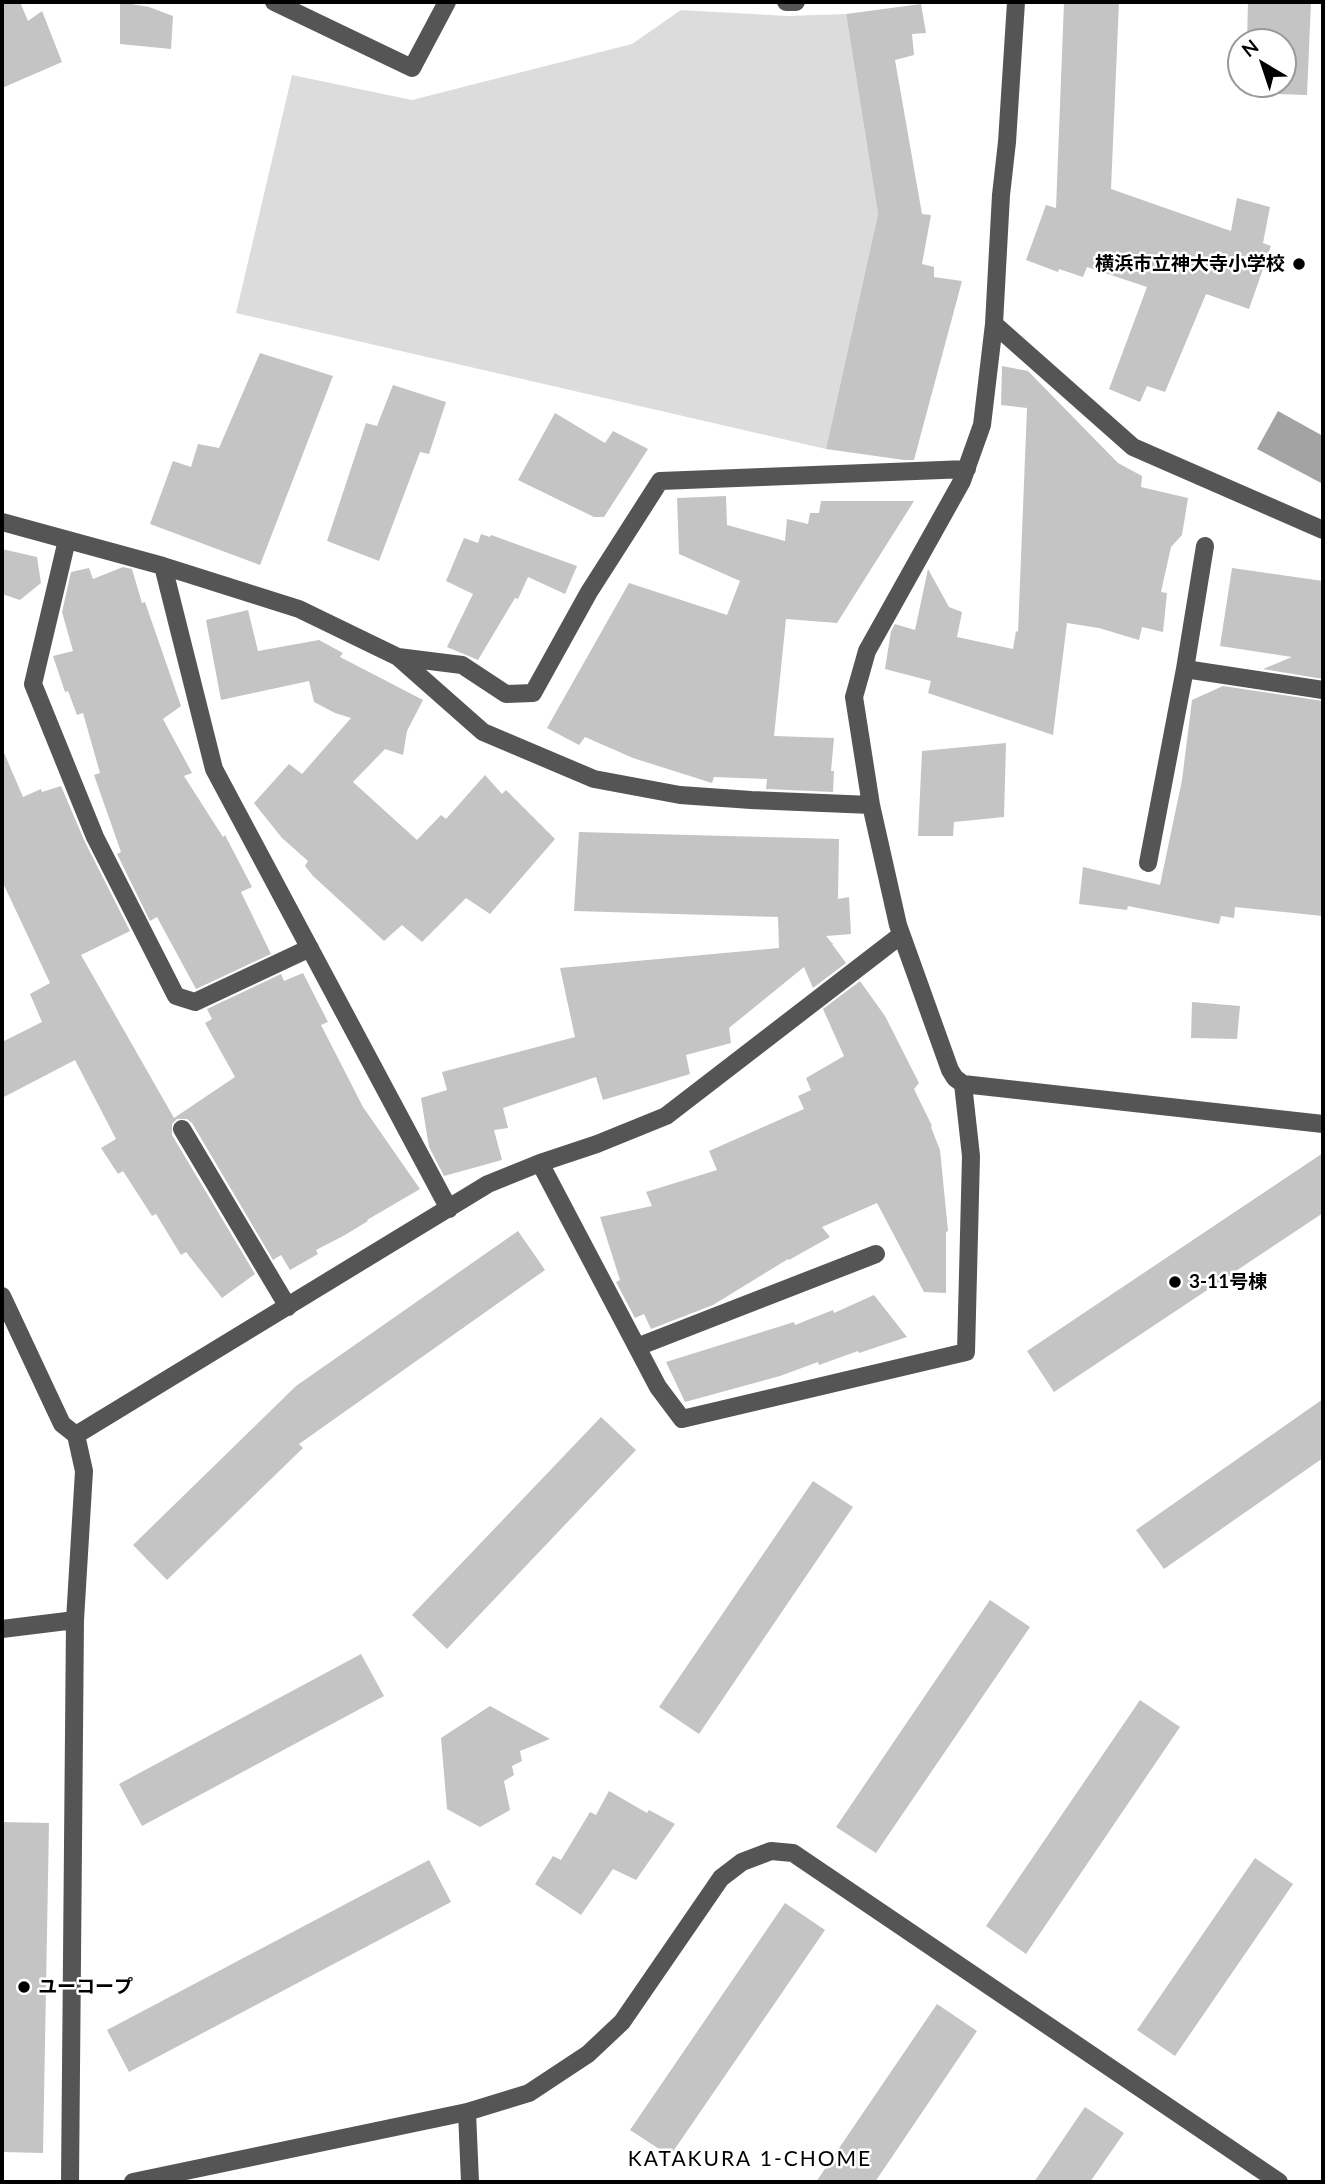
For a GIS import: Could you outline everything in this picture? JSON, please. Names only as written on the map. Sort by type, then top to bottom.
[{"type":"street","points":[[274,2],[412,68],[447,2]]},
{"type":"street","points":[[786,2],[796,2]]},
{"type":"street","points":[[1016,2],[994,324],[982,425],[962,481],[867,651],[853,696],[871,805],[901,935],[950,1070],[955,1079],[963,1084],[1323,1124]]},
{"type":"street","points":[[994,324],[1133,447],[1213,491],[1323,530]]},
{"type":"street","points":[[398,657],[463,665],[506,694],[533,693],[589,592],[660,481],[967,469]]},
{"type":"street","points":[[2,522],[163,566],[299,609],[398,657],[483,732],[594,779],[680,795],[871,805]]},
{"type":"street","points":[[67,540],[33,684],[94,838],[176,996],[195,1002],[310,948]]},
{"type":"street","points":[[1148,863],[1205,546]]},
{"type":"street","points":[[163,566],[214,769],[449,1209]]},
{"type":"street","points":[[1185,669],[1323,690]]},
{"type":"street","points":[[76,1434],[488,1184],[666,1116],[901,935]]},
{"type":"street","points":[[540,1163],[658,1387],[682,1419],[966,1352],[971,1156],[963,1084]]},
{"type":"street","points":[[182,1129],[288,1307]]},
{"type":"street","points":[[637,1347],[876,1254]]},
{"type":"street","points":[[2,1296],[62,1424],[76,1434],[84,1471],[75,1620],[71,2182]]},
{"type":"street","points":[[2,1629],[75,1620]]},
{"type":"street","points":[[133,2182],[467,2112],[529,2093],[588,2054],[622,2022],[721,1878],[742,1862],[771,1851],[793,1853],[1275,2181]]},
{"type":"street","points":[[467,2112],[470,2182]]},
{"type":"shaded area","points":[[681,10],[788,16],[846,14],[878,214],[826,449],[236,313],[292,75],[412,100],[632,44]]},
{"type":"shaded area","points":[[1278,411],[1323,436],[1323,484],[1257,449]]},
{"type":"building","points":[[2,2],[20,2],[28,21],[42,11],[62,62],[2,88]]},
{"type":"building","points":[[120,2],[149,7],[173,16],[171,49],[120,44]]},
{"type":"building","points":[[1064,2],[1119,2],[1111,189],[1231,231],[1237,198],[1270,207],[1263,243],[1271,246],[1249,309],[1206,294],[1165,392],[1147,386],[1140,402],[1109,389],[1147,287],[1087,267],[1083,277],[1059,269],[1058,272],[1026,260],[1046,205],[1056,208]]},
{"type":"building","points":[[1248,2],[1311,2],[1307,95],[1297,95],[1297,28],[1247,28]]},
{"type":"building","points":[[921,4],[926,33],[912,34],[914,55],[895,60],[922,214],[931,215],[922,264],[934,267],[934,277],[962,281],[914,460],[904,460],[826,449],[878,214],[846,14]]},
{"type":"building","points":[[260,353],[333,376],[260,565],[150,524],[173,461],[191,467],[198,444],[219,448]]},
{"type":"building","points":[[1002,366],[1028,371],[1118,463],[1142,476],[1141,487],[1188,498],[1182,535],[1171,547],[1161,592],[1167,593],[1163,632],[1142,627],[1139,640],[1099,628],[1067,623],[1053,735],[928,693],[931,681],[885,669],[891,631],[895,624],[915,630],[928,569],[949,607],[962,612],[957,637],[1013,649],[1016,631],[1018,632],[1027,408],[1001,405]]},
{"type":"building","points":[[393,385],[446,402],[429,454],[420,452],[379,561],[327,541],[366,423],[377,426]]},
{"type":"building","points":[[555,413],[605,443],[613,431],[648,449],[604,517],[594,517],[518,480]]},
{"type":"building","points":[[726,496],[727,525],[785,541],[787,519],[808,524],[810,513],[819,513],[821,501],[914,501],[837,623],[786,619],[774,736],[834,738],[831,771],[834,771],[833,792],[766,789],[767,779],[714,777],[712,783],[633,758],[585,737],[579,745],[547,728],[629,583],[727,615],[740,581],[679,554],[677,498]]},
{"type":"building","points":[[481,534],[491,535],[577,566],[565,594],[528,577],[518,599],[515,598],[478,660],[447,647],[473,594],[446,581],[464,538],[478,543]]},
{"type":"building","points":[[2,549],[37,557],[41,583],[20,600],[2,594]]},
{"type":"building","points":[[123,567],[132,569],[181,706],[163,719],[192,773],[184,776],[223,837],[225,835],[252,887],[241,892],[271,954],[196,989],[157,917],[150,921],[117,854],[121,852],[94,775],[100,773],[83,713],[77,715],[68,691],[65,692],[53,656],[73,651],[62,612],[71,572],[89,568],[93,579]]},
{"type":"building","points":[[1232,568],[1323,581],[1323,679],[1263,669],[1292,657],[1220,646]]},
{"type":"building","points":[[248,610],[258,651],[319,640],[343,653],[340,657],[423,700],[407,731],[403,755],[385,749],[353,782],[417,840],[441,815],[446,819],[485,775],[502,794],[506,790],[555,839],[490,914],[466,898],[422,942],[402,925],[384,941],[313,876],[305,866],[308,861],[282,838],[254,803],[289,764],[302,774],[351,718],[314,702],[309,681],[221,700],[206,620]]},
{"type":"building","points":[[1223,686],[1323,701],[1323,916],[1235,907],[1234,918],[1221,916],[1219,924],[1128,906],[1127,910],[1079,904],[1083,867],[1160,885],[1182,780],[1192,700]]},
{"type":"building","points":[[1006,743],[1004,817],[954,822],[953,836],[918,836],[922,751]]},
{"type":"building","points":[[2,748],[23,797],[41,789],[42,792],[61,786],[85,842],[130,931],[81,955],[174,1118],[235,1077],[205,1023],[212,1019],[207,1009],[281,974],[284,981],[303,973],[328,1022],[321,1025],[363,1107],[420,1189],[316,1250],[318,1254],[290,1270],[281,1255],[273,1260],[192,1123],[187,1119],[177,1119],[172,1124],[172,1135],[255,1274],[222,1298],[186,1252],[181,1255],[156,1214],[152,1216],[123,1171],[118,1174],[101,1148],[116,1139],[75,1060],[2,1098],[2,1042],[42,1022],[30,994],[50,983],[2,881]]},
{"type":"building","points":[[579,832],[839,839],[838,899],[849,897],[851,934],[826,936],[834,943],[832,944],[846,963],[813,988],[804,967],[729,1028],[731,1043],[686,1055],[690,1074],[603,1100],[596,1077],[503,1108],[508,1128],[494,1130],[502,1160],[444,1176],[429,1147],[421,1098],[447,1090],[442,1072],[575,1037],[560,968],[779,948],[778,917],[574,911]]},
{"type":"building","points":[[860,981],[885,1016],[919,1083],[914,1089],[940,1150],[948,1231],[946,1293],[924,1292],[877,1203],[822,1227],[830,1237],[713,1305],[651,1329],[644,1314],[635,1318],[616,1282],[620,1280],[600,1217],[652,1206],[646,1192],[717,1170],[709,1151],[804,1109],[798,1096],[811,1090],[806,1078],[844,1056],[823,1009]]},
{"type":"building","points":[[1192,1002],[1240,1006],[1237,1039],[1191,1038]]},
{"type":"building","name":"3-11号棟","points":[[1323,1153],[1323,1213],[1054,1392],[1027,1351]]},
{"type":"building","points":[[518,1231],[545,1270],[299,1444],[303,1448],[167,1580],[133,1545],[296,1386]]},
{"type":"building","points":[[874,1295],[907,1337],[819,1365],[818,1362],[780,1376],[685,1402],[666,1362],[794,1322],[795,1325],[833,1310],[834,1313]]},
{"type":"building","points":[[1323,1399],[1323,1458],[1164,1569],[1136,1530]]},
{"type":"building","points":[[601,1417],[636,1450],[447,1649],[412,1615]]},
{"type":"building","points":[[813,1481],[853,1507],[699,1734],[659,1707]]},
{"type":"building","points":[[990,1600],[1030,1627],[876,1853],[836,1827]]},
{"type":"building","points":[[361,1654],[384,1696],[142,1826],[119,1784]]},
{"type":"building","points":[[1140,1700],[1180,1727],[1026,1954],[986,1926]]},
{"type":"building","points":[[490,1706],[550,1739],[520,1751],[522,1761],[512,1766],[514,1775],[504,1781],[510,1810],[480,1827],[447,1809],[441,1738]]},
{"type":"building","points":[[609,1791],[647,1813],[649,1810],[675,1824],[636,1880],[613,1869],[581,1915],[535,1884],[553,1856],[561,1860],[590,1812],[596,1815]]},
{"type":"building","name":"ユーコープ","points":[[2,1822],[49,1823],[43,2153],[2,2152]]},
{"type":"building","points":[[1255,1858],[1293,1884],[1175,2056],[1137,2030]]},
{"type":"building","points":[[429,1860],[451,1902],[129,2072],[107,2030]]},
{"type":"building","points":[[785,1903],[825,1930],[670,2156],[630,2130]]},
{"type":"building","points":[[937,2004],[977,2031],[875,2182],[816,2182]]},
{"type":"building","points":[[1085,2107],[1124,2133],[1090,2182],[1034,2182]]},
{"type":"place","name":"横浜市立神大寺小学校","points":[[1299,264]]},
{"type":"place","name":"3-11号棟","points":[[1175,1282]]},
{"type":"place","name":"ユーコープ","points":[[24,1987]]},
{"type":"district","name":"KATAKURA 1-CHOME","points":[[750,2159]]}]
